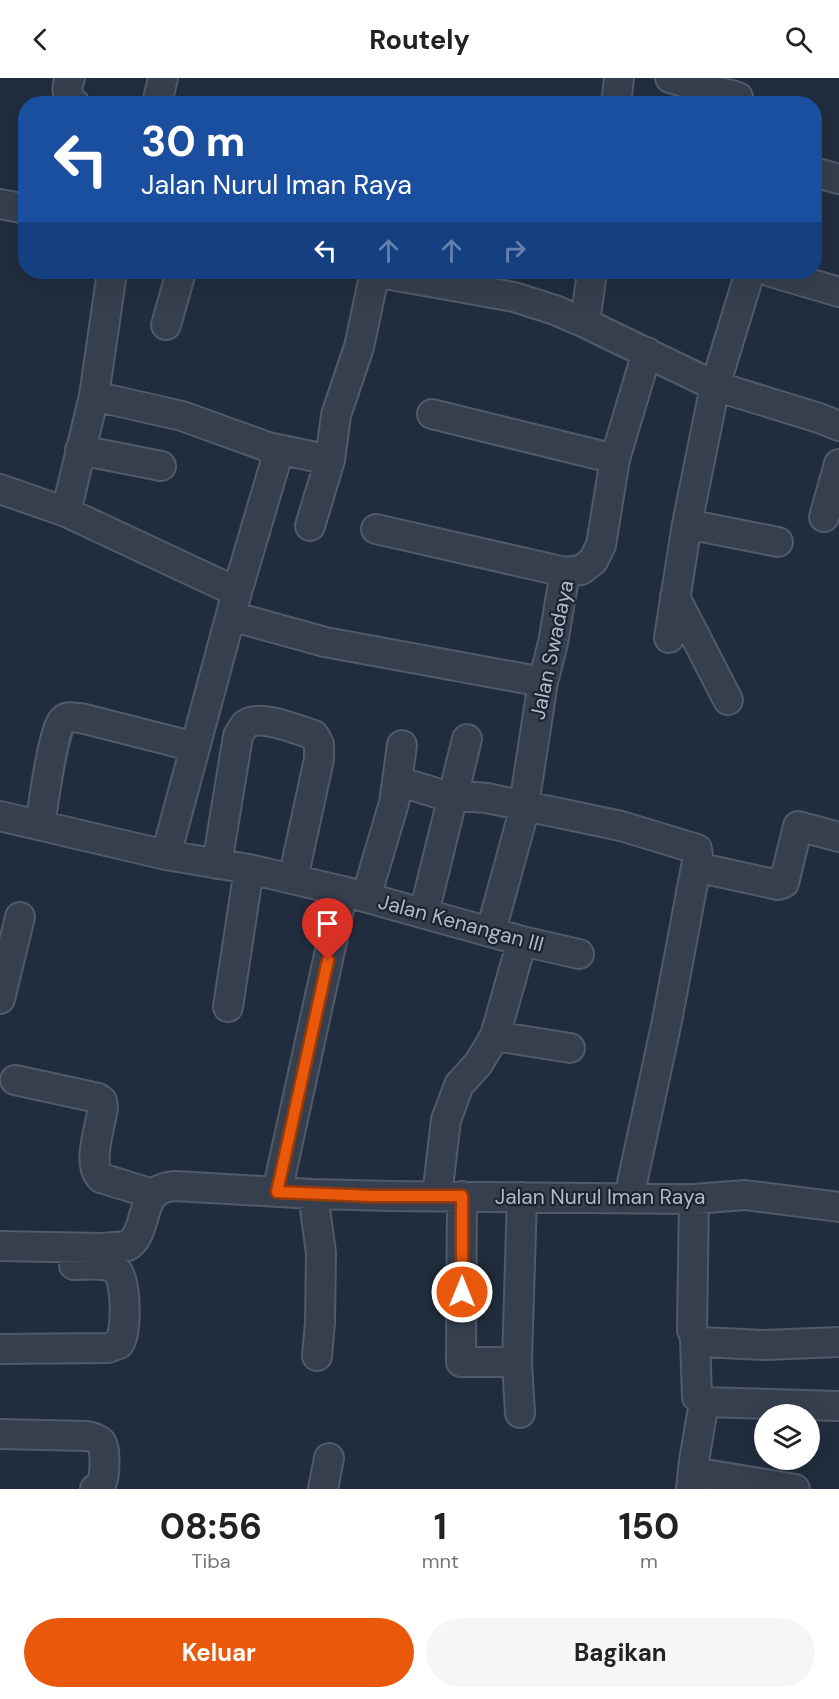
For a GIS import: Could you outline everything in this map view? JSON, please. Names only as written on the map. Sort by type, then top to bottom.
[{"type":"street","points":[[69,96],[67,90],[70,78]]},
{"type":"street","points":[[159,96],[163,78]]},
{"type":"street","points":[[617,96],[620,78]]},
{"type":"street","points":[[670,78],[734,96]]},
{"type":"street","points":[[822,174],[839,179]]},
{"type":"street","points":[[0,204],[18,207]]},
{"type":"street","points":[[66,512],[94,396],[111,279]]},
{"type":"street","points":[[166,325],[179,279]]},
{"type":"street","points":[[310,526],[330,460],[336,415],[359,347],[373,279]]},
{"type":"street","points":[[413,279],[514,297],[555,310],[715,386],[839,426]]},
{"type":"street","points":[[585,323],[591,279]]},
{"type":"street","points":[[669,638],[687,524],[715,386],[748,279]]},
{"type":"street","points":[[795,279],[839,292]]},
{"type":"street","name":"Jalan Swadaya","points":[[491,932],[524,807],[543,682],[554,643],[565,572],[581,570],[593,561],[601,545],[615,459],[647,352]]},
{"type":"street","points":[[94,396],[182,416],[268,447],[330,460]]},
{"type":"street","points":[[432,414],[615,459]]},
{"type":"street","points":[[166,855],[234,604],[277,461],[275,453],[268,447]]},
{"type":"street","points":[[80,450],[161,466]]},
{"type":"street","points":[[824,517],[839,464]]},
{"type":"street","points":[[0,489],[66,512],[234,604],[325,642],[543,682]]},
{"type":"street","points":[[687,524],[778,542]]},
{"type":"street","points":[[376,529],[565,572]]},
{"type":"street","points":[[675,597],[728,700]]},
{"type":"street","points":[[40,825],[57,735],[63,720],[81,718],[195,747]]},
{"type":"street","points":[[217,864],[238,736],[246,724],[268,721],[314,735],[319,744],[319,759],[293,879]]},
{"type":"street","points":[[424,913],[467,739]]},
{"type":"street","points":[[277,1192],[355,894],[394,803],[402,745]]},
{"type":"street","points":[[396,781],[440,794],[488,798],[629,827],[697,849],[696,867],[667,1021],[629,1197]]},
{"type":"street","name":"Jalan Kenangan III","points":[[0,816],[166,855],[293,879],[522,941],[579,954]]},
{"type":"street","points":[[696,867],[777,885],[784,883],[798,826],[839,837]]},
{"type":"street","points":[[228,1007],[249,869]]},
{"type":"street","points":[[0,999],[20,917]]},
{"type":"street","points":[[518,1362],[461,1362],[446,1120],[459,1085],[478,1064],[495,1036],[522,941]]},
{"type":"street","points":[[495,1036],[570,1048]]},
{"type":"street","points":[[0,1246],[128,1246],[135,1239],[153,1194],[101,1178],[97,1174],[94,1158],[103,1107],[102,1101],[98,1098],[15,1080]]},
{"type":"street","name":"Jalan Nurul Iman Raya","points":[[153,1194],[165,1186],[175,1186],[313,1194],[694,1199],[745,1195],[839,1207]]},
{"type":"street","points":[[313,1194],[321,1253],[318,1356]]},
{"type":"street","points":[[520,1413],[518,1362],[522,1197]]},
{"type":"street","points":[[694,1199],[692,1330],[695,1337],[697,1396],[704,1402],[839,1406]]},
{"type":"street","points":[[0,1264],[110,1266],[117,1270],[123,1281],[124,1317],[123,1336],[119,1344],[114,1347],[0,1349]]},
{"type":"street","points":[[695,1337],[700,1342],[765,1345],[839,1342]]},
{"type":"street","points":[[704,1402],[692,1480],[795,1489]]},
{"type":"street","points":[[0,1434],[87,1436],[99,1439],[104,1451],[103,1479],[101,1485],[95,1489]]},
{"type":"street","points":[[323,1489],[329,1458]]},
{"type":"route","points":[[328,960],[277,1192],[372,1196],[462,1196],[462,1292]]}]
